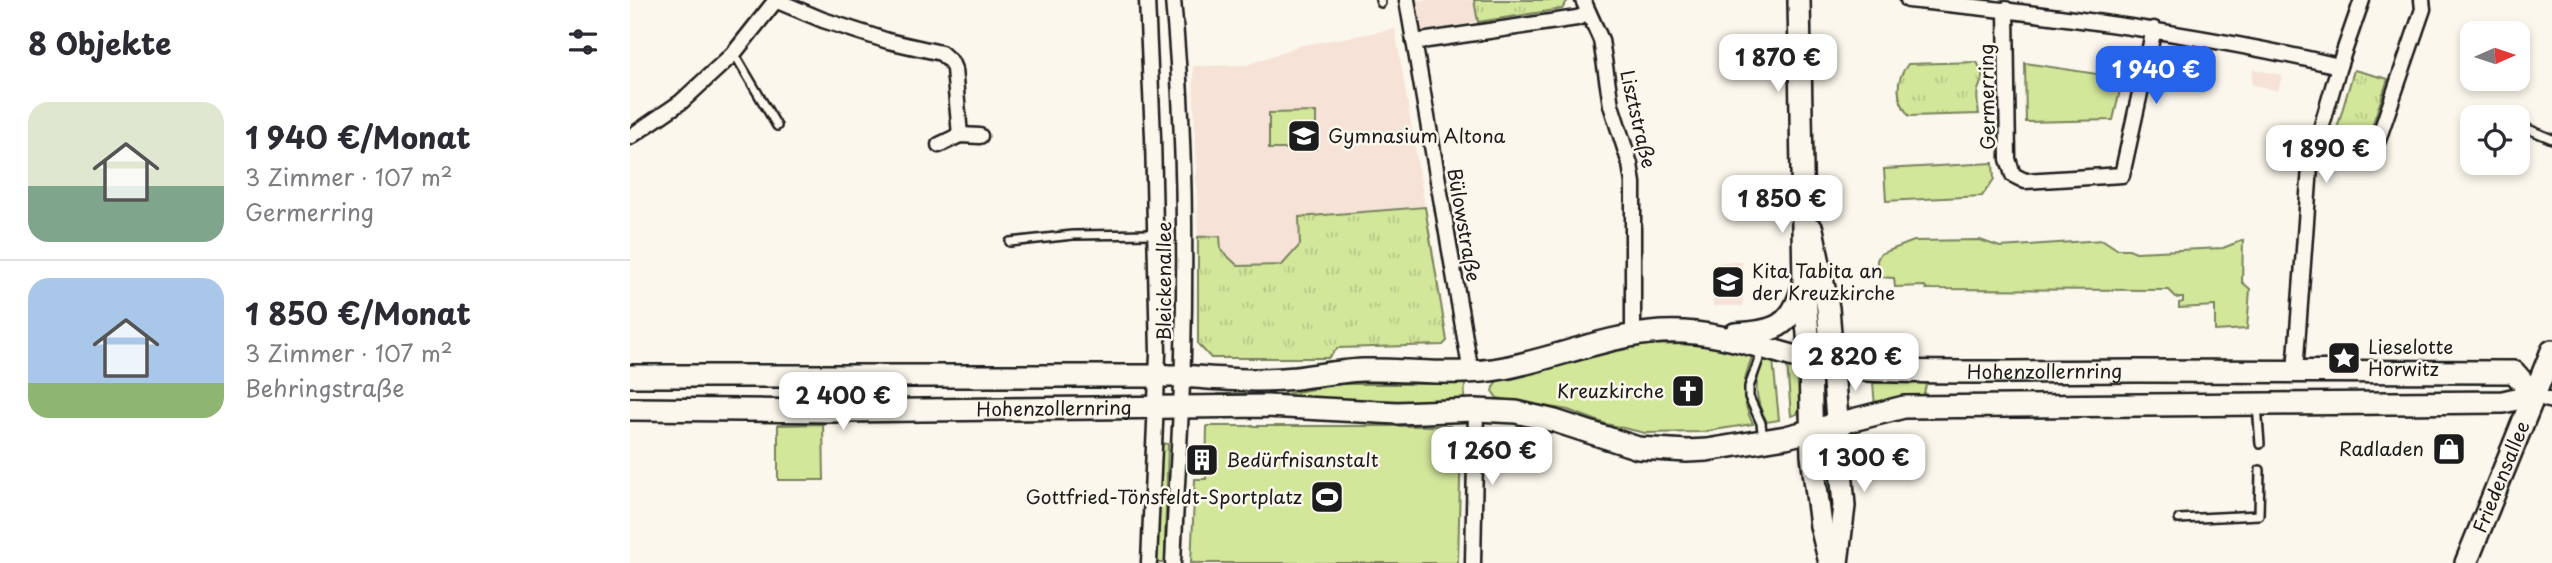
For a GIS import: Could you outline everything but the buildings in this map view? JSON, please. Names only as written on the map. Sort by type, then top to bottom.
[{"type":"main road","points":[[1800,0],[1804,283],[1810,360],[1812,455],[1821,526],[1830,563]]},
{"type":"main road","points":[[1802,186],[1828,308],[1844,506],[1837,563]]},
{"type":"main road","points":[[1716,335],[1763,333],[1776,328],[1794,310],[1804,283]]},
{"type":"main road","name":"Hohenzollernring","points":[[630,376],[1182,376],[1221,380],[1265,380],[1346,370],[1400,369],[1446,374],[1471,373],[1549,358],[1633,336],[1662,332],[1716,335],[1810,360],[1863,370],[2012,373],[2514,372],[2543,398]]},
{"type":"main road","name":"Friedensallee","points":[[2466,563],[2543,398],[2552,351]]},
{"type":"main road","points":[[1471,373],[1476,410]]},
{"type":"main road","name":"Hohenzollernring","points":[[630,409],[841,411],[1267,406],[1397,412],[1476,410],[1516,412],[1548,419],[1627,445],[1665,451],[1707,450],[1763,441],[1904,407],[2503,402],[2543,398]]},
{"type":"street","points":[[630,137],[681,102],[734,52],[776,0],[822,20],[887,41],[941,53],[954,69],[960,135]]},
{"type":"street","name":"Bleickenallee","points":[[1147,0],[1156,234],[1156,376],[1149,563]]},
{"type":"street","name":"Bleickenallee","points":[[1173,0],[1182,135],[1182,376],[1173,563]]},
{"type":"street","name":"Bülowstraße","points":[[1406,0],[1471,373]]},
{"type":"street","points":[[1908,0],[2006,9],[2154,29],[2339,66]]},
{"type":"street","points":[[2295,372],[2308,193],[2315,143],[2362,0]]},
{"type":"street","points":[[2315,143],[2343,149],[2367,150],[2373,147],[2378,140],[2423,9],[2422,0]]},
{"type":"street","points":[[1414,43],[1577,18],[1586,7]]},
{"type":"street","name":"Lisztstraße","points":[[1586,7],[1601,40],[1611,106],[1630,164],[1633,183],[1633,336]]},
{"type":"street","name":"Germerring","points":[[2006,9],[2008,159],[2013,175],[2025,181],[2122,175],[2154,29]]},
{"type":"street","points":[[939,145],[960,135],[980,136]]},
{"type":"street","points":[[1474,563],[1476,410]]},
{"type":"lane","points":[[734,52],[777,126]]},
{"type":"lane","points":[[2530,130],[2552,139]]},
{"type":"lane","points":[[1010,242],[1073,235],[1156,234]]},
{"type":"lane","points":[[1763,348],[1749,387],[1752,404],[1761,423],[1763,441]]},
{"type":"lane","points":[[2257,404],[2260,444]]},
{"type":"lane","points":[[2179,519],[2259,516],[2260,470]]},
{"type":"shaded area","points":[[1416,0],[1474,0],[1478,22],[1422,31]]},
{"type":"shaded area","name":"Gymnasium Altona","points":[[1395,29],[1425,207],[1299,217],[1300,245],[1282,265],[1238,266],[1221,250],[1220,236],[1198,237],[1193,66],[1247,65],[1298,46]]},
{"type":"shaded area","points":[[2253,69],[2282,75],[2278,91],[2251,84]]},
{"type":"shaded area","name":"Kita Tabita an der Kreuzkirche","points":[[1742,262],[1743,306],[1713,306],[1713,264]]},
{"type":"green space","points":[[1474,0],[1568,0],[1562,9],[1478,22]]},
{"type":"green space","points":[[1977,62],[1982,77],[1977,92],[1979,114],[1909,116],[1901,103],[1898,90],[1900,77],[1908,64]]},
{"type":"green space","points":[[2025,63],[2123,78],[2113,120],[2026,122]]},
{"type":"green space","points":[[2354,70],[2388,79],[2368,138],[2354,138],[2336,132]]},
{"type":"green space","points":[[1316,112],[1316,149],[1269,149],[1269,113]]},
{"type":"green space","points":[[1993,163],[1994,179],[1982,196],[1886,201],[1884,169]]},
{"type":"green space","points":[[1425,207],[1447,341],[1443,345],[1338,348],[1328,358],[1211,358],[1198,344],[1198,237],[1220,236],[1221,250],[1238,266],[1282,265],[1300,245],[1299,217]]},
{"type":"green space","points":[[1980,240],[2000,247],[2103,240],[2117,249],[2136,252],[2223,248],[2243,240],[2242,282],[2250,289],[2247,329],[2215,331],[2215,306],[2179,308],[2183,298],[2177,298],[2169,290],[1926,289],[1925,286],[1895,287],[1894,278],[1878,277],[1877,260],[1880,254],[1914,241]]},
{"type":"green space","points":[[1705,344],[1753,355],[1747,373],[1744,398],[1753,424],[1701,432],[1645,433],[1606,424],[1568,410],[1497,398],[1493,392],[1495,383],[1501,378],[1585,359],[1626,345]]},
{"type":"green space","points":[[1765,358],[1773,360],[1779,420],[1767,422],[1757,398],[1758,375]]},
{"type":"green space","points":[[1787,363],[1793,365],[1796,370],[1800,389],[1799,409],[1797,414],[1791,416]]},
{"type":"green space","points":[[1927,381],[1922,401],[1875,407],[1873,383]]},
{"type":"green space","points":[[1341,384],[1465,384],[1464,401],[1217,400],[1218,394],[1285,394]]},
{"type":"green space","points":[[823,424],[824,480],[778,480],[778,425]]},
{"type":"green space","name":"Gottfried-Tönsfeldt-Sportplatz","points":[[1207,426],[1450,426],[1461,439],[1458,563],[1191,563],[1195,479],[1206,479]]},
{"type":"green space","points":[[1161,443],[1168,444],[1165,542],[1168,563],[1154,563]]},
{"type":"place","name":"Gymnasium Altona","points":[[1304,136]]},
{"type":"place","name":"Kita Tabita an der Kreuzkirche","points":[[1728,282]]},
{"type":"place","name":"Lieselotte Horwitz","points":[[2344,358]]},
{"type":"place","name":"Kreuzkirche","points":[[1688,391]]},
{"type":"place","name":"Radladen","points":[[2449,449]]},
{"type":"place","name":"Bedürfnisanstalt","points":[[1202,460]]},
{"type":"place","name":"Gottfried-Tönsfeldt-Sportplatz","points":[[1327,497]]}]
